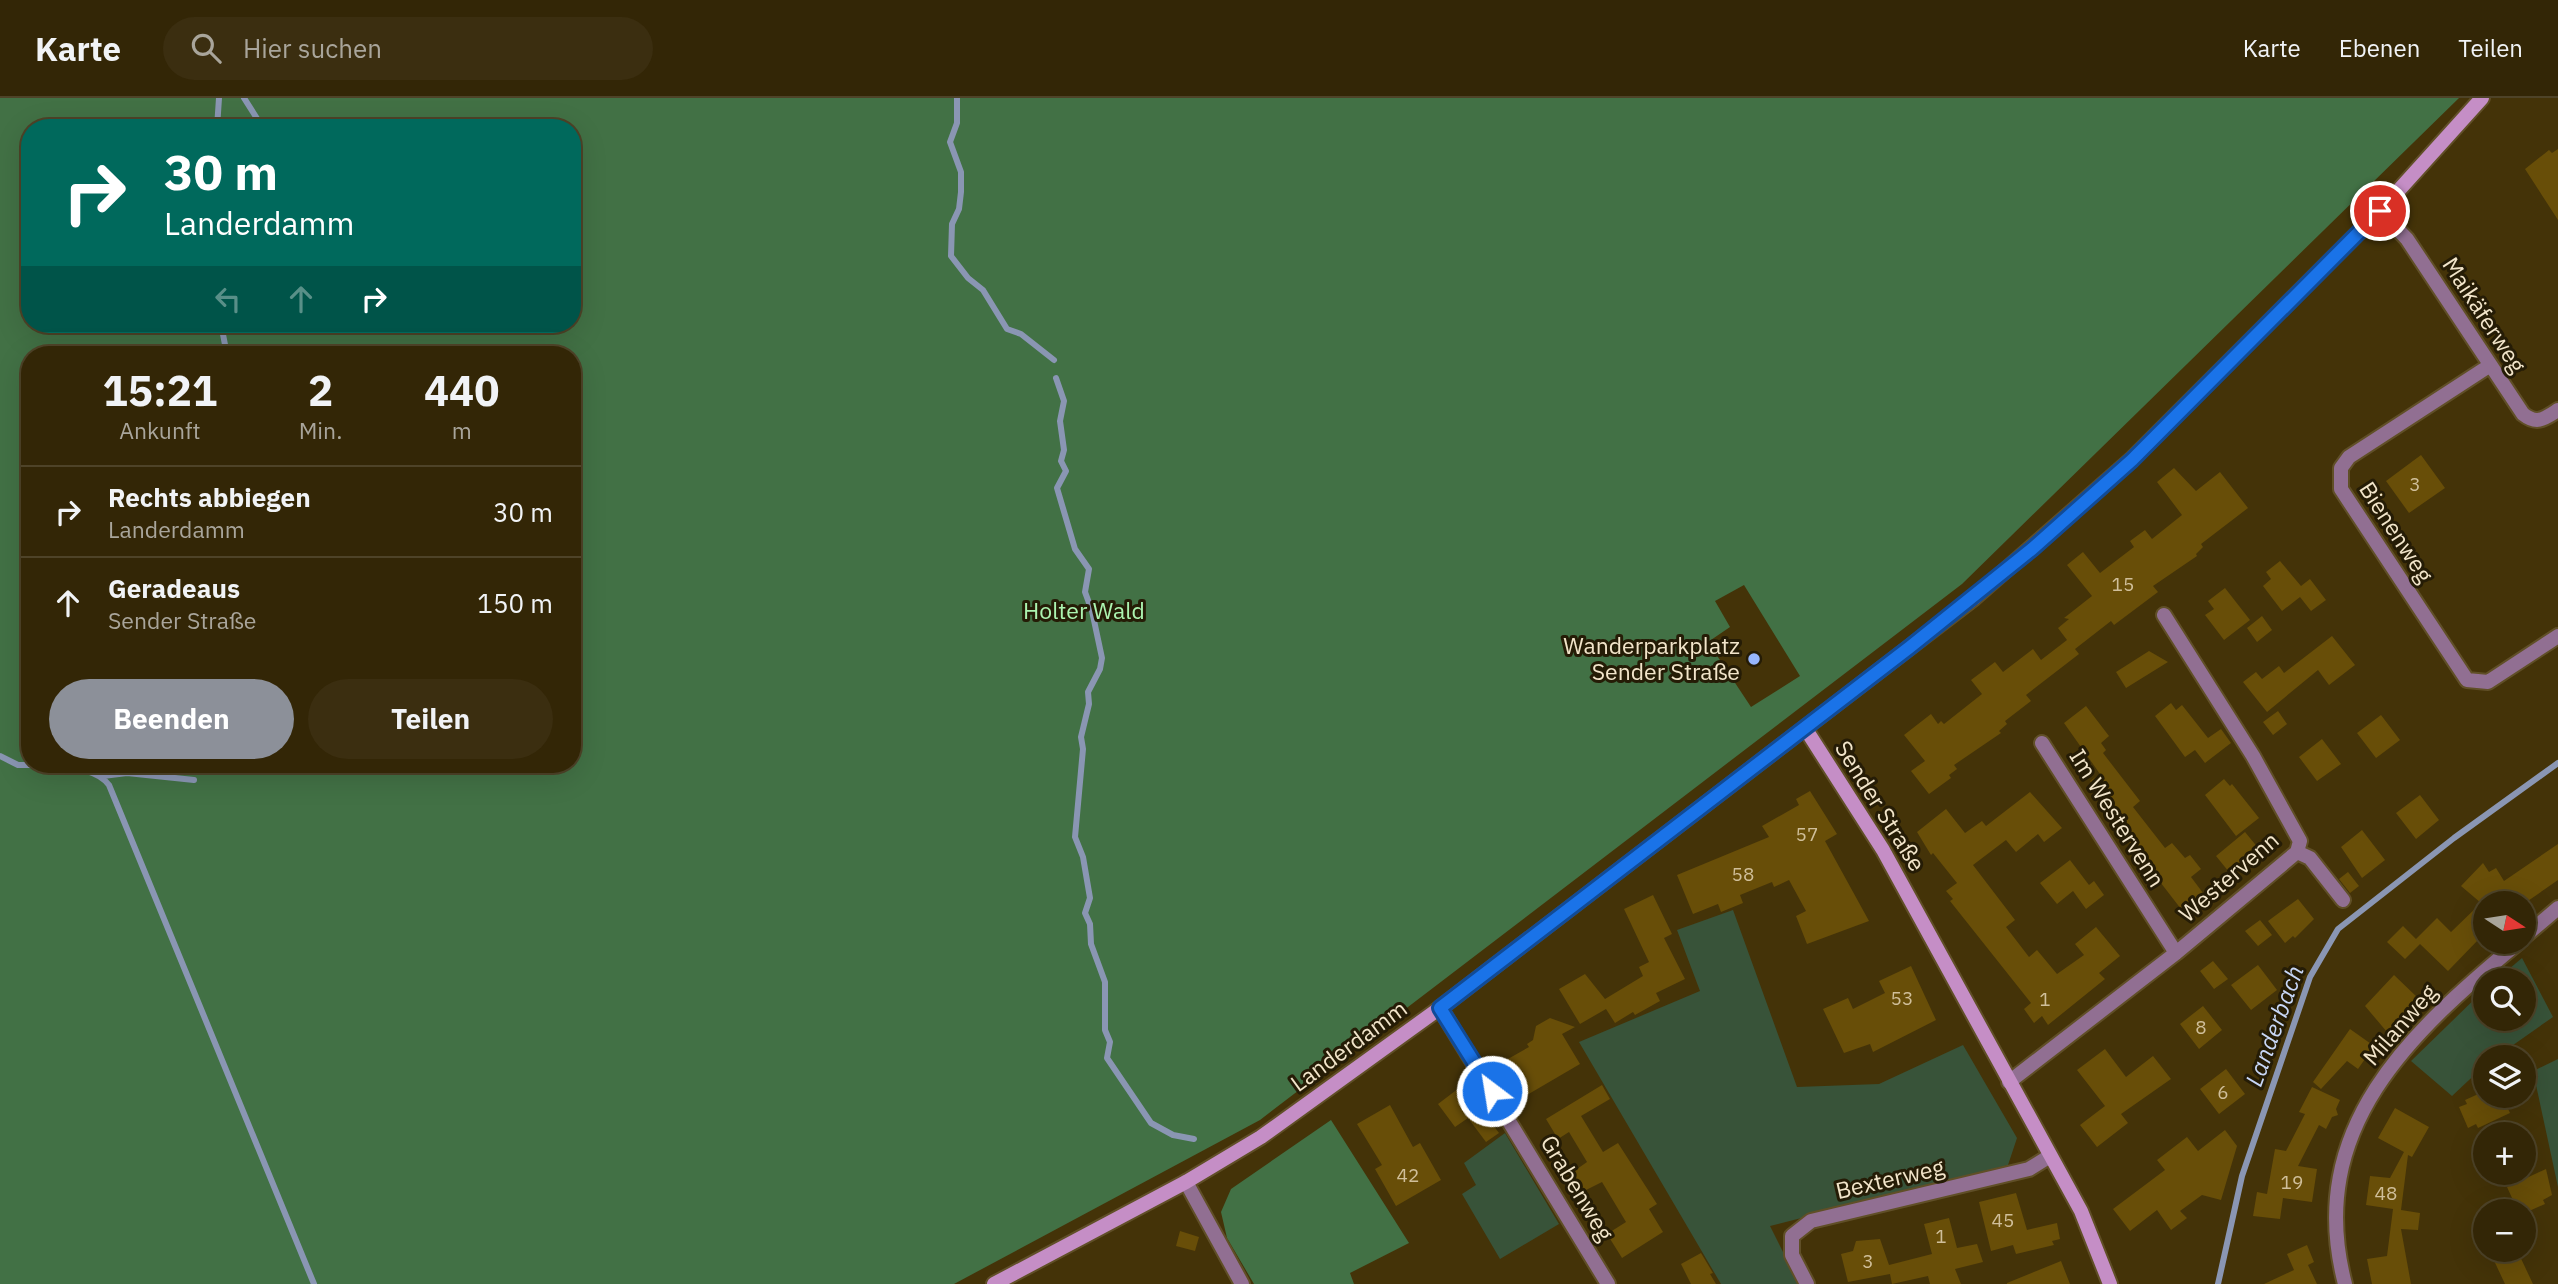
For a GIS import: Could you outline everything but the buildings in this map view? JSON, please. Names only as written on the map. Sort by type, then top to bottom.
[{"type":"main road","name":"Sender Straße","points":[[2110,1284],[2081,1211],[1883,850],[1804,729],[1974,598],[2132,460],[2380,211],[2482,98]]},
{"type":"main road","name":"Landerdamm","points":[[994,1284],[1186,1182],[1261,1137],[1440,1008],[1804,729]]},
{"type":"street","name":"Maikäferweg","points":[[2380,211],[2407,239],[2523,414],[2531,421],[2540,422],[2558,410]]},
{"type":"street","name":"Bienenweg","points":[[2489,366],[2349,457],[2341,468],[2341,489],[2467,680],[2488,682],[2558,636]]},
{"type":"street","name":"Westervenn","points":[[2009,1082],[2176,953],[2297,852],[2300,841],[2297,831],[2165,615]]},
{"type":"street","name":"Im Westervenn","points":[[2042,743],[2176,953]]},
{"type":"street","points":[[2297,852],[2310,858],[2343,900]]},
{"type":"street","points":[[2536,927],[2558,908]]},
{"type":"street","name":"Milanweg","points":[[2345,1284],[2336,1245],[2336,1215],[2343,1166],[2363,1107],[2389,1065],[2438,1013],[2505,954]]},
{"type":"street","name":"Grabenweg","points":[[1440,1008],[1608,1284]]},
{"type":"street","name":"Bexterweg","points":[[1807,1284],[1792,1255],[1792,1236],[1811,1220],[2029,1169],[2050,1156]]},
{"type":"street","points":[[1186,1182],[1242,1284]]},
{"type":"green space","name":"Holter Wald","points":[[0,98],[2459,98],[1962,584],[1260,1120],[954,1284],[0,1284]],"holes":[[[1744,585],[1800,676],[1751,707],[1708,642],[1730,627],[1715,601]]]},
{"type":"green space","points":[[1733,910],[1797,1087],[1879,1084],[1963,1045],[2017,1138],[2008,1165],[1770,1226],[1799,1284],[1721,1284],[1579,1042],[1700,991],[1677,930]]},
{"type":"green space","points":[[2522,958],[2527,968],[2510,968]]},
{"type":"green space","points":[[2536,985],[2553,1017],[2536,1029]]},
{"type":"green space","points":[[2473,1001],[2473,1031],[2533,1031],[2513,1045],[2473,1045],[2473,1076],[2452,1096],[2411,1061]]},
{"type":"green space","points":[[2558,1059],[2558,1187],[2536,1085],[2536,1070]]},
{"type":"green space","points":[[1331,1120],[1409,1243],[1350,1273],[1354,1284],[1254,1284],[1227,1238],[1221,1212],[1231,1189]]},
{"type":"green space","points":[[1505,1133],[1559,1224],[1500,1259],[1462,1194],[1476,1185],[1464,1163]]},
{"type":"waterway","points":[[218,119],[219,98]]},
{"type":"waterway","points":[[244,98],[257,119]]},
{"type":"waterway","points":[[957,98],[957,123],[950,142],[961,172],[961,192],[959,209],[952,224],[951,256],[968,278],[983,290],[1007,329],[1021,334],[1054,360]]},
{"type":"waterway","points":[[223,333],[225,346]]},
{"type":"waterway","points":[[1056,378],[1064,401],[1060,421],[1064,450],[1061,461],[1066,471],[1057,488],[1075,549],[1089,569],[1085,592],[1102,658],[1100,669],[1088,692],[1089,704],[1081,737],[1083,749],[1075,837],[1083,857],[1090,898],[1085,913],[1090,924],[1091,944],[1105,982],[1105,1030],[1110,1042],[1107,1058],[1151,1123],[1173,1135],[1194,1139]]},
{"type":"waterway","points":[[0,756],[21,765]]},
{"type":"waterway","name":"Landerbach","points":[[2218,1284],[2242,1176],[2310,977],[2338,929],[2454,838],[2558,763]]},
{"type":"waterway","points":[[93,773],[109,785],[314,1284]]},
{"type":"waterway","points":[[103,776],[127,773],[194,780]]},
{"type":"place","name":"Wanderparkplatz Sender Straße","points":[[1754,659]]},
{"type":"route","points":[[1492,1091],[1440,1008],[1974,598],[2032,549],[2132,460],[2380,211]]}]
